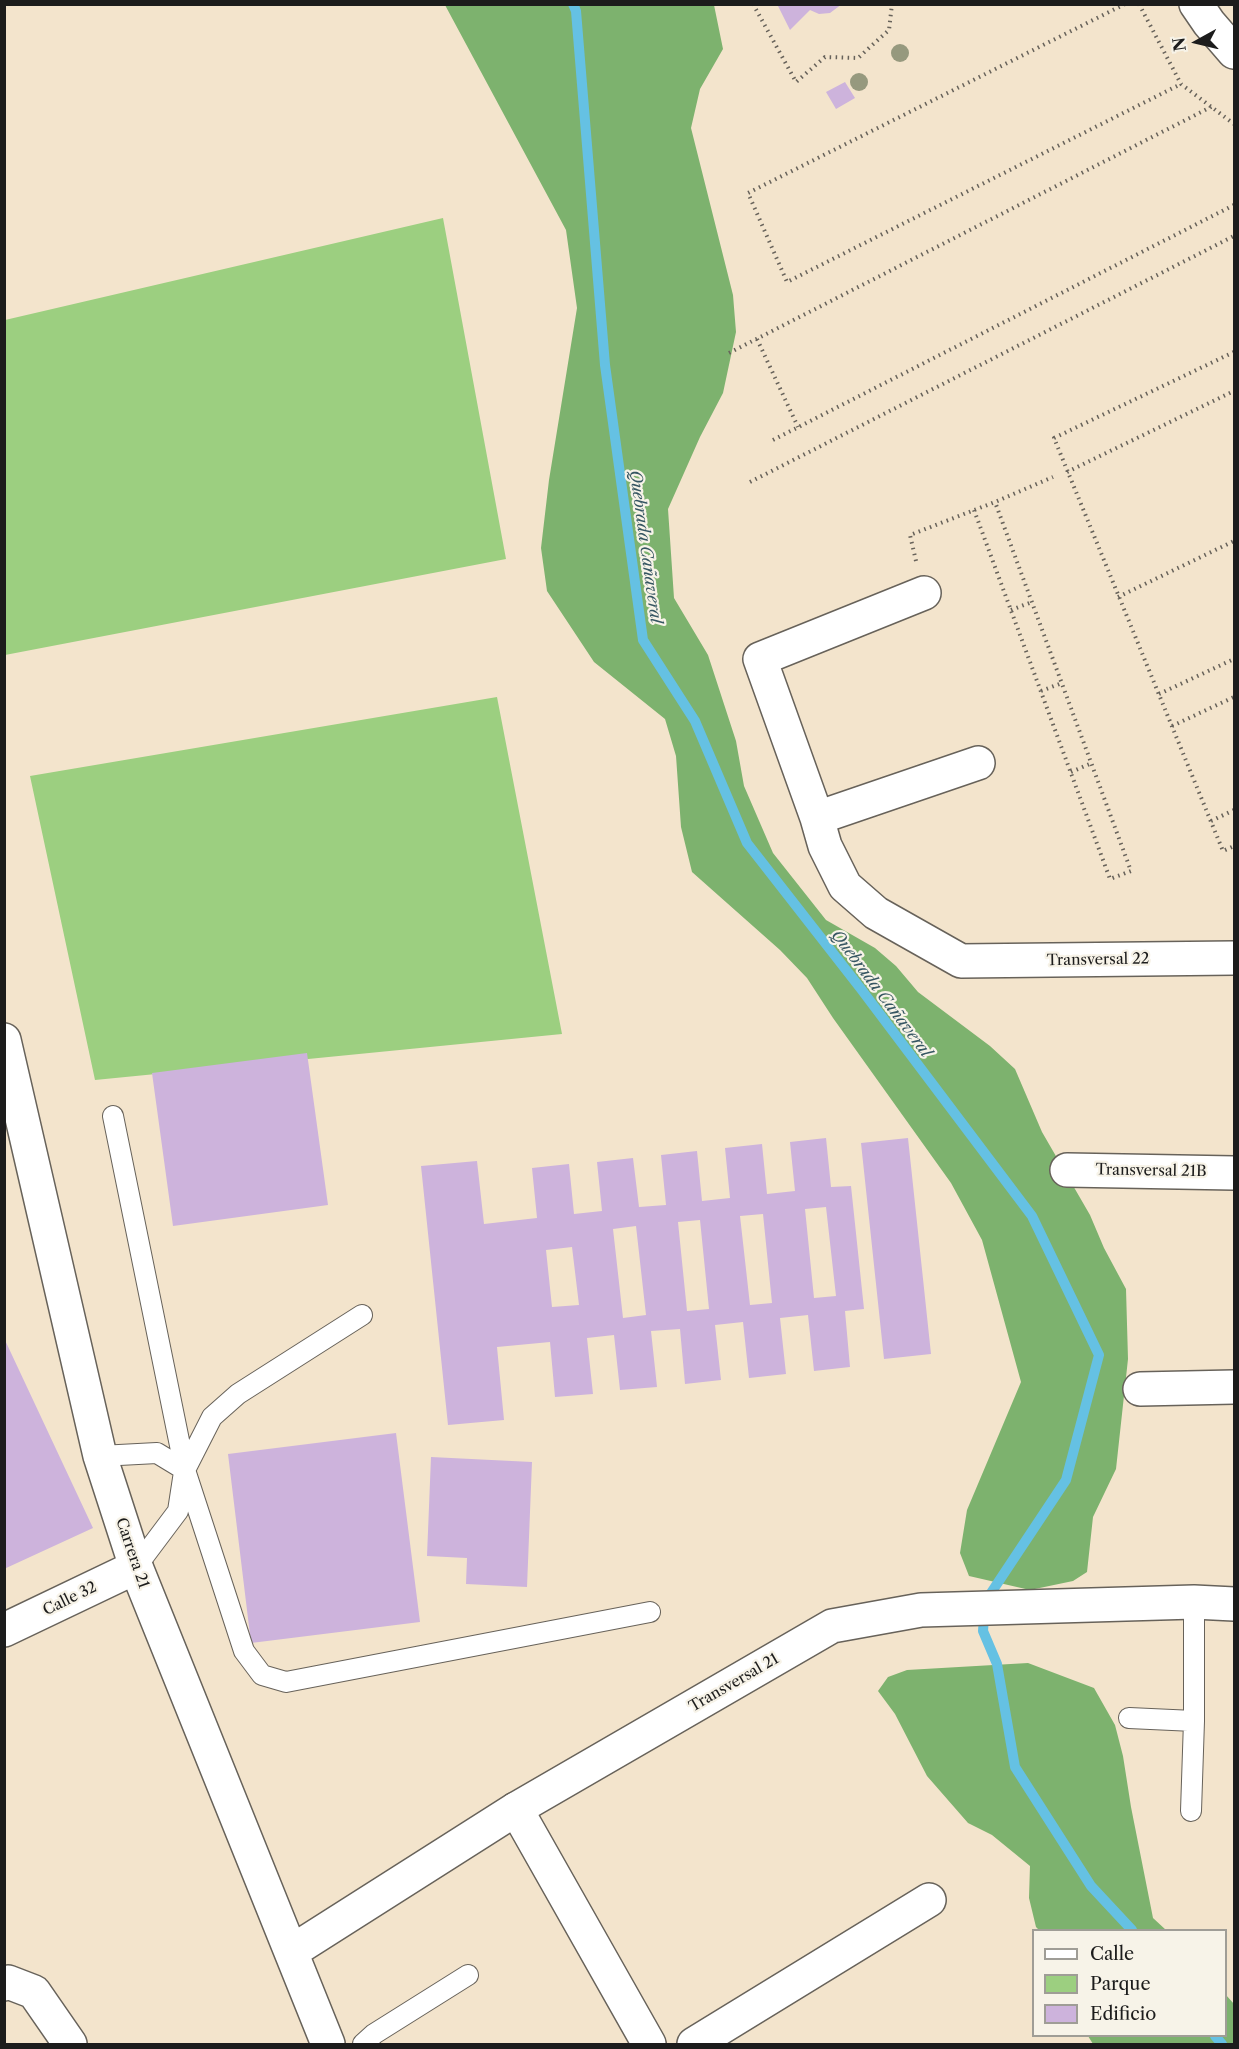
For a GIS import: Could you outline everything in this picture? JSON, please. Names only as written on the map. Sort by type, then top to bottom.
[{"type":"street","points":[[1196,4],[1234,52]]},
{"type":"street","points":[[924,593],[759,659],[817,818],[978,763]]},
{"type":"street","name":"Transversal 22","points":[[817,818],[825,846],[845,886],[876,913],[961,961],[1234,958]]},
{"type":"street","name":"Carrera 21","points":[[4,1040],[100,1456],[136,1567],[328,2044]]},
{"type":"street","name":"Transversal 21B","points":[[1067,1170],[1234,1173]]},
{"type":"street","points":[[1140,1389],[1234,1387]]},
{"type":"street","name":"Calle 32","points":[[4,1630],[136,1567]]},
{"type":"street","name":"Transversal 21","points":[[291,1952],[516,1809],[832,1626],[921,1610],[1194,1602],[1234,1604]]},
{"type":"street","points":[[516,1809],[649,2044]]},
{"type":"street","points":[[694,2044],[929,1900]]},
{"type":"street","points":[[19,1988],[69,2044]]},
{"type":"lane","points":[[113,1116],[185,1470],[244,1651],[262,1675],[286,1682],[650,1612]]},
{"type":"lane","points":[[136,1567],[178,1511],[185,1470],[212,1417],[238,1394],[362,1315]]},
{"type":"lane","points":[[100,1456],[157,1453],[185,1470]]},
{"type":"lane","points":[[1191,1811],[1194,1602]]},
{"type":"lane","points":[[1129,1718],[1194,1721]]},
{"type":"lane","points":[[363,2044],[374,2034],[468,1975]]},
{"type":"path","points":[[753,4],[796,82],[825,57],[858,58],[889,30],[892,4]]},
{"type":"path","points":[[1125,4],[748,193],[788,282],[1181,84]]},
{"type":"path","points":[[1139,4],[1181,84],[1234,124]]},
{"type":"path","points":[[729,353],[1213,106]]},
{"type":"path","points":[[773,440],[1234,205]]},
{"type":"path","points":[[750,482],[1234,236]]},
{"type":"path","points":[[757,339],[798,427]]},
{"type":"path","points":[[1234,352],[1054,438],[1223,851],[1234,846]]},
{"type":"path","points":[[1067,472],[1234,391]]},
{"type":"path","points":[[924,593],[910,535],[1053,477]]},
{"type":"path","points":[[974,510],[1110,879],[1131,871],[995,502]]},
{"type":"path","points":[[1118,597],[1234,541]]},
{"type":"path","points":[[1011,610],[1032,602]]},
{"type":"path","points":[[1159,694],[1234,659]]},
{"type":"path","points":[[1041,692],[1062,683]]},
{"type":"path","points":[[1172,726],[1234,697]]},
{"type":"path","points":[[1071,772],[1092,763]]},
{"type":"path","points":[[1211,821],[1234,810]]},
{"type":"green space","points":[[445,5],[714,5],[723,49],[700,89],[691,128],[733,295],[736,332],[723,393],[700,437],[668,509],[674,598],[708,655],[736,741],[744,786],[773,853],[826,920],[875,948],[896,966],[918,992],[990,1046],[1015,1069],[1042,1132],[1090,1215],[1104,1248],[1126,1289],[1128,1359],[1116,1469],[1093,1517],[1087,1572],[1073,1581],[1030,1590],[969,1576],[960,1553],[967,1510],[1021,1382],[982,1240],[951,1183],[807,978],[780,950],[692,872],[681,827],[676,756],[665,719],[594,662],[547,591],[541,548],[549,480],[577,308],[566,230]]},
{"type":"green space","points":[[443,218],[506,559],[5,655],[5,320]]},
{"type":"green space","points":[[497,697],[562,1034],[95,1080],[30,776]]},
{"type":"green space","points":[[1028,1663],[1094,1688],[1115,1725],[1123,1756],[1153,1918],[1165,1929],[1038,1929],[1036,1927],[1029,1898],[1030,1866],[992,1835],[968,1823],[927,1776],[895,1714],[878,1691],[888,1677],[907,1670]]},
{"type":"green space","points":[[1227,1996],[1234,2004],[1234,2044],[1093,2044],[1089,2037],[1227,2037]]},
{"type":"building","points":[[777,4],[842,4],[830,13],[819,14],[810,10],[790,30]]},
{"type":"building","points":[[845,82],[855,98],[836,109],[826,92]]},
{"type":"building","points":[[307,1053],[328,1205],[173,1226],[152,1073]]},
{"type":"building","points":[[826,1138],[831,1187],[851,1186],[864,1309],[845,1311],[850,1367],[814,1371],[808,1315],[780,1318],[786,1374],[749,1378],[743,1322],[715,1325],[721,1380],[685,1384],[680,1329],[651,1331],[657,1387],[620,1390],[614,1335],[587,1338],[593,1394],[555,1397],[550,1342],[497,1347],[504,1420],[448,1425],[421,1166],[477,1161],[484,1224],[537,1218],[532,1168],[569,1164],[574,1214],[602,1211],[597,1162],[633,1158],[639,1207],[666,1205],[661,1155],[697,1151],[702,1201],[730,1198],[725,1148],[762,1144],[767,1194],[795,1191],[790,1142]],"holes":[[[826,1207],[836,1296],[814,1298],[805,1209]],[[763,1214],[772,1303],[750,1305],[740,1216]],[[700,1220],[709,1309],[687,1311],[678,1222]],[[636,1226],[646,1315],[623,1318],[613,1229]],[[572,1247],[579,1305],[552,1307],[546,1250]]]},
{"type":"building","points":[[908,1138],[931,1354],[884,1359],[861,1143]]},
{"type":"building","points":[[4,1338],[93,1528],[4,1569]]},
{"type":"building","points":[[396,1433],[420,1622],[251,1643],[228,1454]]},
{"type":"building","points":[[431,1457],[532,1462],[527,1587],[466,1584],[467,1558],[427,1556]]},
{"type":"waterway","name":"Quebrada Cañaveral","points":[[573,4],[576,11],[605,365],[643,640],[695,721],[747,843],[861,989],[1032,1216],[1099,1355],[1066,1480],[985,1602],[983,1631],[997,1664],[1015,1767],[1091,1886],[1131,1929]]},
{"type":"waterway","name":"Quebrada Cañaveral","points":[[1216,2037],[1222,2044]]}]
